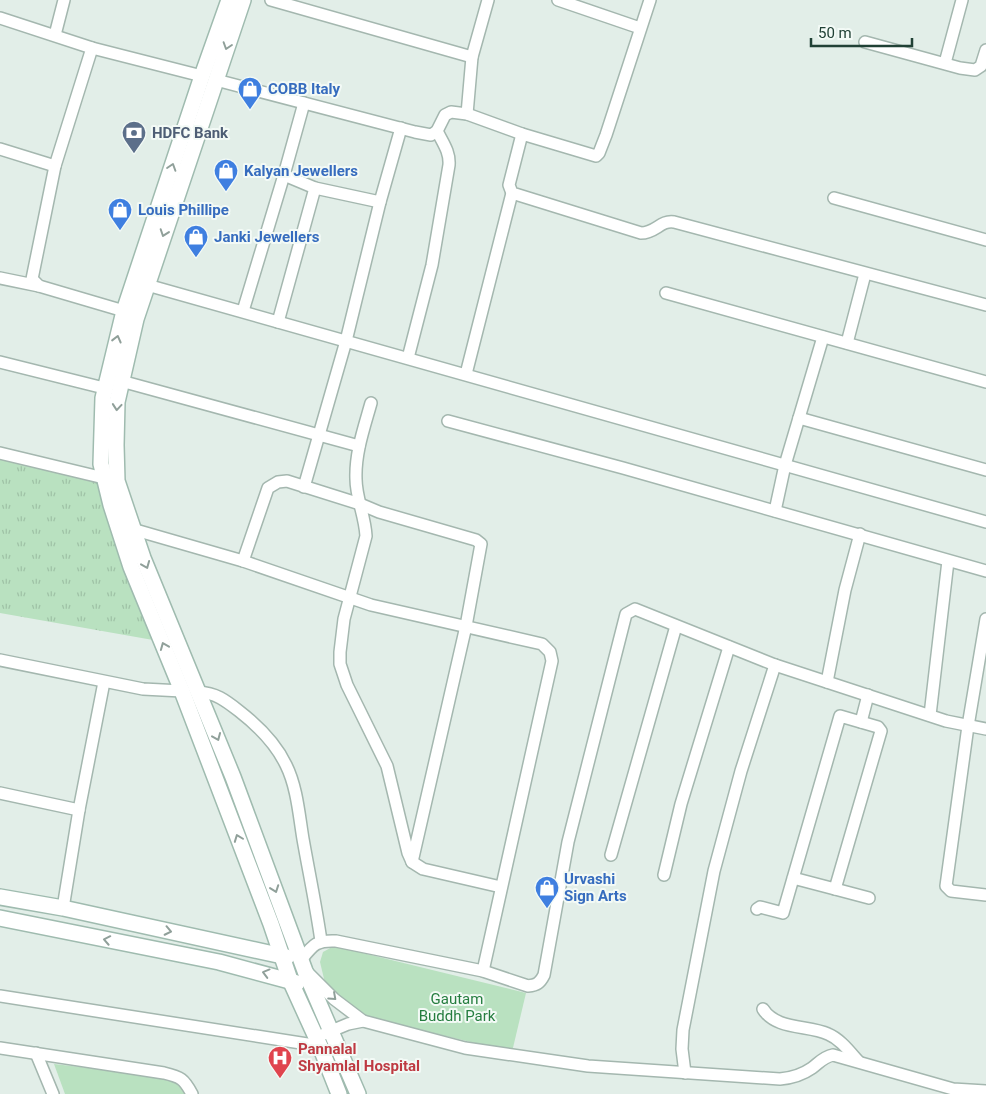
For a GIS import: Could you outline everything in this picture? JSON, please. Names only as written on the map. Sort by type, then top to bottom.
[{"type":"street","points":[[55,35],[64,0]]},
{"type":"street","points":[[229,0],[209,78],[136,319],[121,381],[116,422],[118,481],[131,567],[182,691],[270,924],[280,956],[318,1041],[338,1094]]},
{"type":"street","points":[[243,0],[209,78],[124,311],[104,388],[101,464],[104,478],[126,531],[234,777],[303,965],[358,1094]]},
{"type":"street","points":[[271,0],[472,57]]},
{"type":"street","points":[[467,114],[472,57],[488,0]]},
{"type":"street","points":[[558,0],[640,28]]},
{"type":"street","points":[[0,18],[92,48],[431,135],[438,131],[445,114],[451,112],[467,114],[522,134],[596,156],[606,135],[650,0]]},
{"type":"street","points":[[945,63],[962,0]]},
{"type":"street","points":[[865,42],[960,68],[975,70],[981,66],[986,50]]},
{"type":"street","points":[[39,286],[32,279],[32,272],[55,166],[92,48]]},
{"type":"street","points":[[243,311],[304,103]]},
{"type":"street","points":[[304,486],[346,341],[380,202],[401,128]]},
{"type":"street","points":[[408,358],[432,265],[449,165],[450,157],[438,131]]},
{"type":"street","points":[[466,374],[512,194],[509,185],[522,134]]},
{"type":"street","points":[[0,149],[55,166]]},
{"type":"street","points":[[284,175],[315,188],[380,202]]},
{"type":"street","points":[[278,322],[315,188]]},
{"type":"street","points":[[512,194],[640,233],[653,231],[663,223],[674,222],[986,305]]},
{"type":"street","points":[[834,198],[986,240]]},
{"type":"street","points":[[846,343],[865,274]]},
{"type":"street","points":[[0,278],[39,286],[124,311]]},
{"type":"street","points":[[147,285],[986,522]]},
{"type":"street","points":[[666,293],[986,382]]},
{"type":"street","points":[[775,511],[785,465],[823,336]]},
{"type":"street","points":[[0,362],[104,388]]},
{"type":"street","points":[[121,381],[359,446]]},
{"type":"street","points":[[371,403],[359,446],[356,479],[366,536],[344,619],[340,652],[343,675],[387,766],[408,853],[412,862],[423,869],[501,888]]},
{"type":"street","points":[[799,418],[986,470]]},
{"type":"street","points":[[448,422],[623,468],[986,571]]},
{"type":"street","points":[[0,453],[104,478]]},
{"type":"street","points":[[243,561],[268,488],[278,482],[287,481],[360,504],[379,512],[476,540],[480,544],[466,626],[412,862]]},
{"type":"street","points":[[126,531],[243,561],[371,605],[542,644],[550,652],[552,661],[483,971]]},
{"type":"street","points":[[827,682],[845,590],[860,534]]},
{"type":"street","points":[[930,715],[948,561]]},
{"type":"street","points":[[303,965],[311,947],[321,941],[336,941],[483,971],[528,986],[540,982],[544,975],[568,842],[626,614],[635,609],[774,665],[930,715],[986,729]]},
{"type":"street","points":[[986,619],[968,726],[946,886],[951,891],[986,895]]},
{"type":"street","points":[[611,855],[676,626]]},
{"type":"street","points":[[664,875],[681,804],[729,647]]},
{"type":"street","points":[[0,660],[143,689],[182,691]]},
{"type":"street","points":[[684,1073],[683,1030],[714,871],[741,771],[774,665]]},
{"type":"street","points":[[64,908],[79,810],[104,682]]},
{"type":"street","points":[[198,692],[210,693],[226,701],[253,721],[286,764],[292,780],[297,805],[321,941]]},
{"type":"street","points":[[861,722],[868,695]]},
{"type":"street","points":[[757,909],[760,907],[783,913],[840,716],[875,725],[881,732],[835,889]]},
{"type":"street","points":[[0,792],[79,810]]},
{"type":"street","points":[[793,878],[869,898]]},
{"type":"street","points":[[0,897],[64,908],[280,956],[303,965],[334,999],[363,1021],[465,1048],[588,1066],[780,1079],[800,1075],[825,1057],[832,1055],[953,1092],[986,1091]]},
{"type":"street","points":[[0,918],[219,962],[290,980],[313,988]]},
{"type":"street","points":[[0,996],[318,1041],[348,1024],[363,1021]]},
{"type":"street","points":[[763,1009],[766,1014],[776,1021],[820,1031],[833,1036],[859,1062]]},
{"type":"street","points":[[0,1048],[178,1076],[185,1081],[192,1094]]},
{"type":"street","points":[[36,1053],[52,1094]]},
{"type":"green space","points":[[0,454],[97,476],[153,640],[0,613]]},
{"type":"green space","name":"Gautam Buddh Park","points":[[334,946],[526,993],[512,1052],[371,1018],[349,1004],[325,983],[320,962],[323,952]]},
{"type":"green space","points":[[54,1064],[159,1076],[180,1083],[185,1094],[65,1094]]},
{"type":"place","name":"COBB Italy","points":[[250,110]]},
{"type":"place","name":"HDFC Bank","points":[[134,154]]},
{"type":"place","name":"Kalyan Jewellers","points":[[226,192]]},
{"type":"place","name":"Louis Phillipe","points":[[120,231]]},
{"type":"place","name":"Janki Jewellers","points":[[196,258]]},
{"type":"place","name":"Urvashi Sign Arts","points":[[547,909]]},
{"type":"place","name":"Pannalal Shyamlal Hospital","points":[[280,1079]]}]
